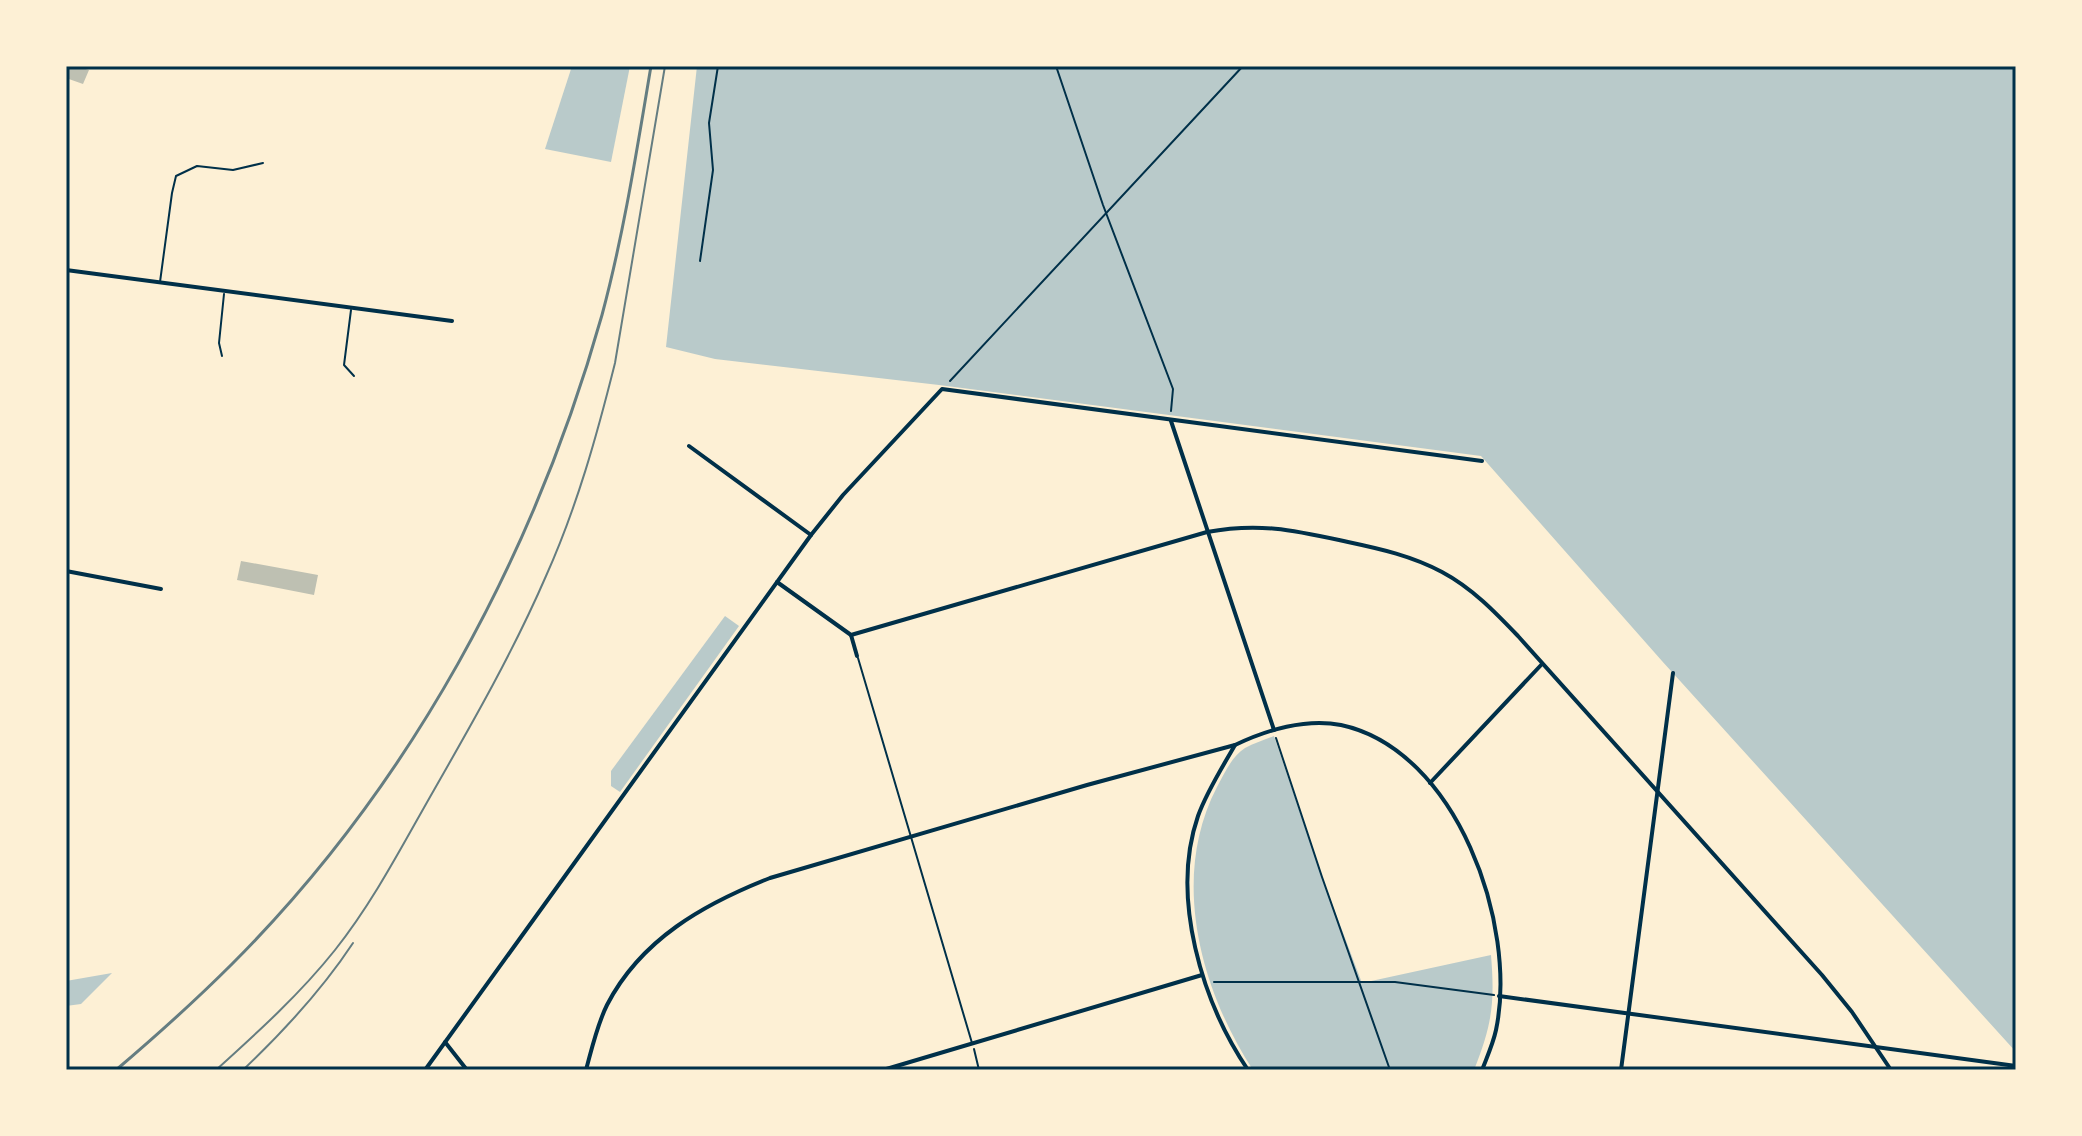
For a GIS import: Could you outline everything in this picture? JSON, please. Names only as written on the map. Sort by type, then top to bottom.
[{"type":"street","points":[[66,270],[452,321]]},
{"type":"street","points":[[425,1070],[811,535],[843,495],[942,389],[1482,461]]},
{"type":"street","points":[[1171,421],[1274,730]]},
{"type":"street","points":[[689,446],[811,535]]},
{"type":"street","points":[[851,635],[1207,532],[1253,526],[1279,527],[1397,553],[1421,562],[1445,573],[1495,611],[1822,975],[1852,1012],[1891,1070]]},
{"type":"street","points":[[66,571],[161,589]]},
{"type":"street","points":[[777,582],[851,635],[857,656]]},
{"type":"street","points":[[1430,783],[1542,664]]},
{"type":"street","points":[[1621,1070],[1673,673]]},
{"type":"street","points":[[586,1070],[608,1005],[637,960],[686,921],[728,895],[770,878],[1235,745],[1274,730],[1322,723],[1360,730],[1397,751],[1430,783],[1460,826],[1474,853],[1494,922],[1498,952],[1496,1029],[1482,1070]]},
{"type":"street","points":[[1235,745],[1204,804],[1192,839],[1189,888],[1193,937],[1204,982],[1221,1022],[1248,1070]]},
{"type":"street","points":[[883,1070],[1202,975]]},
{"type":"street","points":[[1499,996],[2016,1066]]},
{"type":"street","points":[[445,1042],[467,1070]]},
{"type":"lane","points":[[160,282],[176,176],[197,166],[233,170],[263,163]]},
{"type":"lane","points":[[222,356],[219,343],[224,292]]},
{"type":"lane","points":[[351,309],[344,365],[354,376]]},
{"type":"lane","points":[[857,656],[972,1044]]},
{"type":"path","points":[[700,261],[713,170],[709,123],[718,66]]},
{"type":"path","points":[[1056,66],[1173,389],[1171,421]]},
{"type":"path","points":[[942,389],[1243,66]]},
{"type":"path","points":[[1274,730],[1390,1070]]},
{"type":"path","points":[[1204,982],[1395,982],[1499,996]]},
{"type":"path","points":[[972,1044],[979,1070]]},
{"type":"shaded area","points":[[572,66],[630,66],[611,162],[545,149]]},
{"type":"shaded area","points":[[697,66],[2016,66],[2016,1052],[1481,456],[715,359],[666,347]]},
{"type":"shaded area","points":[[725,616],[739,626],[620,792],[611,786],[611,771]]},
{"type":"shaded area","points":[[1274,736],[1362,983],[1491,955],[1491,1014],[1474,1070],[1253,1070],[1218,1004],[1206,969],[1194,895],[1195,858],[1203,822],[1229,766],[1245,748]]},
{"type":"shaded area","points":[[112,973],[81,1004],[66,1006],[66,981]]},
{"type":"building","points":[[66,66],[83,66],[89,70],[83,84],[66,78]]},
{"type":"building","points":[[241,561],[318,575],[314,595],[237,580]]},
{"type":"tram line","points":[[216,1070],[308,982],[363,912],[479,711],[546,576],[585,471],[615,363],[665,66]]},
{"type":"tram line","points":[[243,1070],[302,1010],[353,943]]},
{"type":"railway","points":[[116,1070],[218,978],[296,895],[355,821],[409,744],[458,663],[502,579],[541,493],[574,405],[602,315],[617,253],[651,66]]}]
